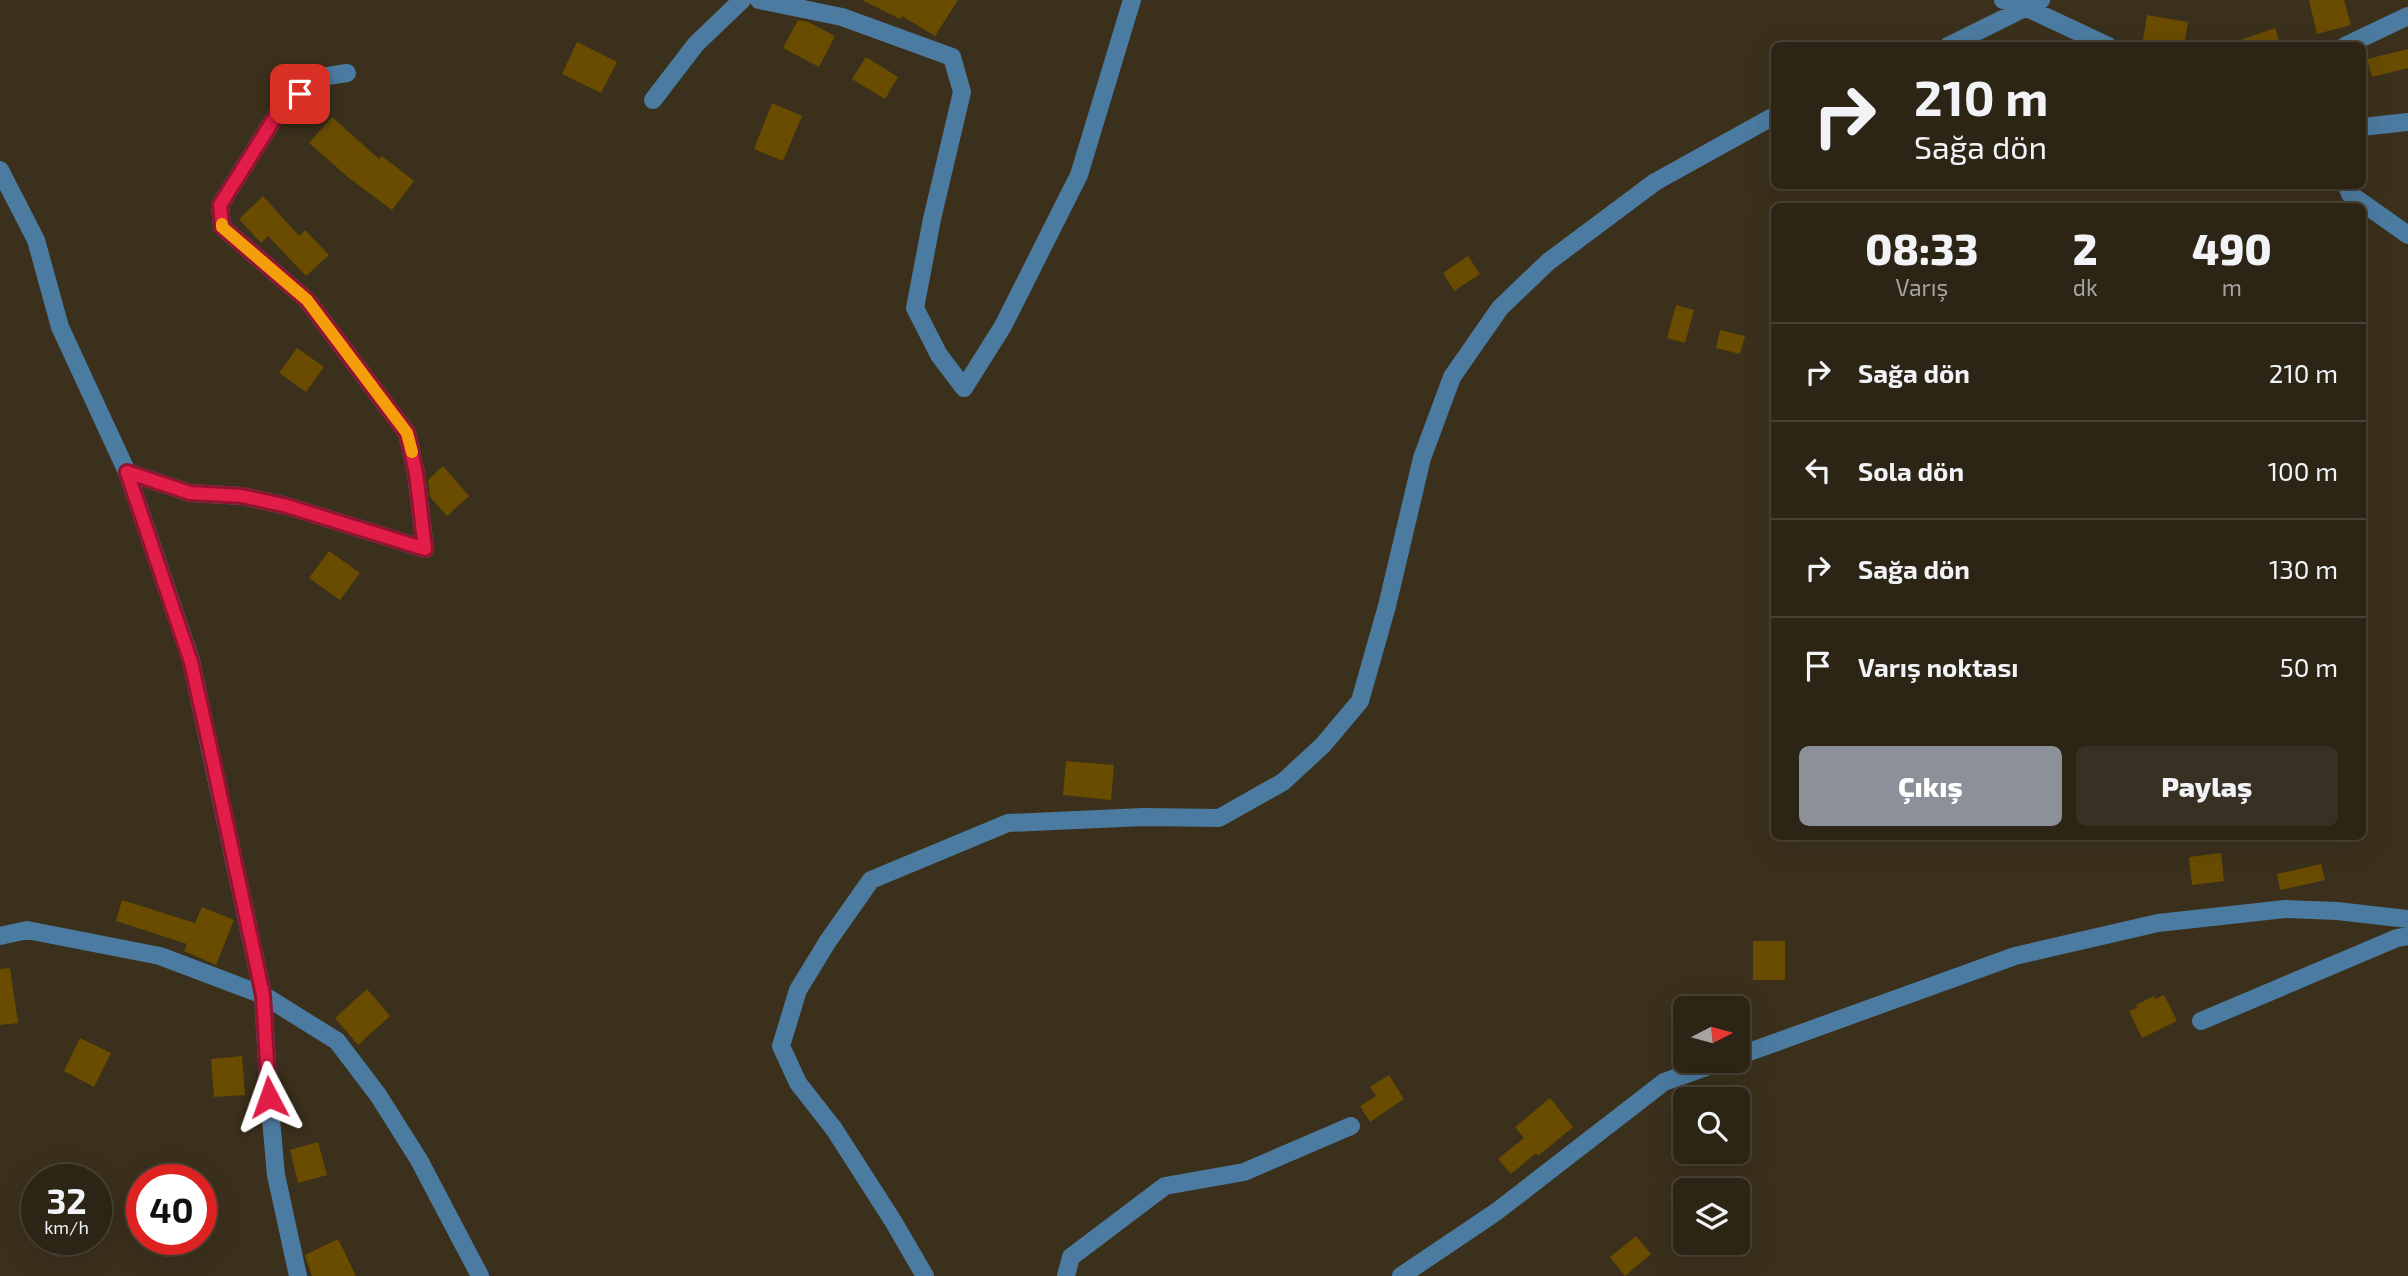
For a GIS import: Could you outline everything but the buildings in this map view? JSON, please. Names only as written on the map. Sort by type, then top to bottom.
[{"type":"street","points":[[653,100],[696,44],[741,0]]},
{"type":"street","points":[[759,0],[842,17],[952,57],[962,92],[932,219],[915,308],[939,355],[964,388],[1003,326],[1079,175],[1132,0]]},
{"type":"street","points":[[2003,0],[2033,4],[2101,42]]},
{"type":"street","points":[[1956,42],[2033,4]]},
{"type":"street","points":[[2353,42],[2408,16]]},
{"type":"street","points":[[127,472],[190,493],[242,496],[287,506],[425,549],[416,473],[407,433],[307,300],[222,227],[220,205],[279,111],[321,77],[347,73]]},
{"type":"street","points":[[925,1276],[894,1221],[834,1129],[798,1083],[780,1046],[798,990],[871,880],[1008,823],[1143,817],[1219,818],[1283,782],[1323,745],[1360,701],[1387,606],[1422,458],[1452,377],[1500,308],[1548,262],[1656,182],[1771,118]]},
{"type":"street","points":[[2366,127],[2408,122]]},
{"type":"street","points":[[0,170],[36,240],[60,327],[127,472],[191,662],[263,995],[276,1175],[298,1276]]},
{"type":"street","points":[[2348,189],[2350,194],[2363,203]]},
{"type":"street","points":[[2366,205],[2408,235]]},
{"type":"street","points":[[1750,1052],[2015,956],[2158,923],[2285,909],[2337,911],[2408,919]]},
{"type":"street","points":[[0,936],[27,930],[160,956],[263,995],[337,1041],[378,1096],[419,1160],[480,1276]]},
{"type":"street","points":[[2201,1021],[2396,938],[2408,936]]},
{"type":"street","points":[[1401,1276],[1496,1212],[1664,1082],[1689,1073]]},
{"type":"street","points":[[1066,1276],[1072,1257],[1165,1186],[1244,1172],[1350,1126]]},
{"type":"slow traffic","points":[[222,224],[222,227],[307,300],[407,433],[412,452]]},
{"type":"route","points":[[269,1097],[263,995],[191,662],[127,472],[190,493],[242,496],[287,506],[425,549],[416,473],[407,433],[307,300],[222,227],[220,205],[279,111],[300,94]]}]
